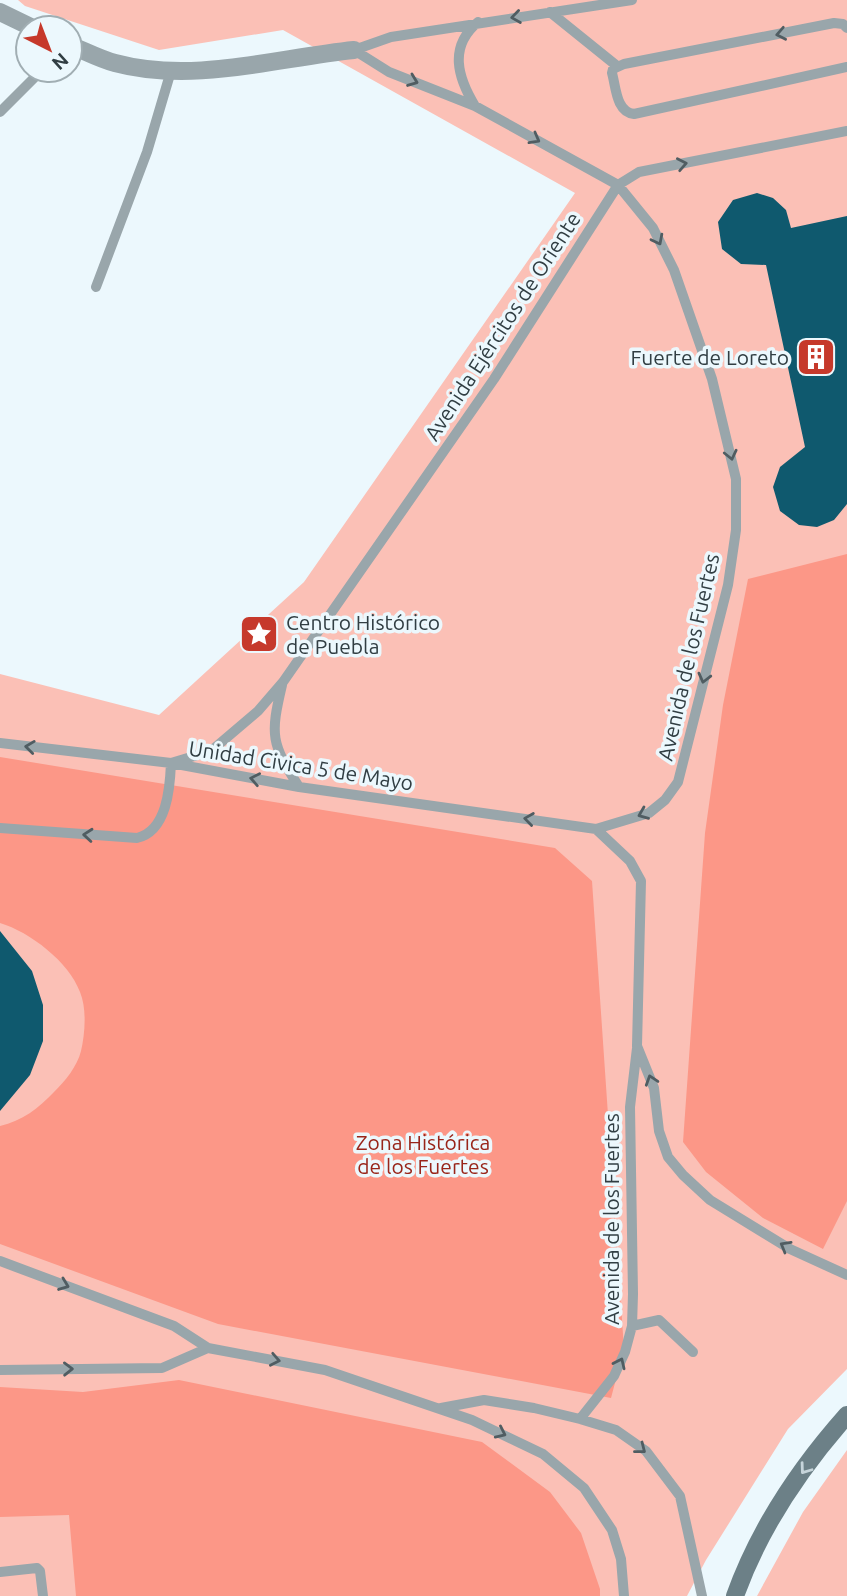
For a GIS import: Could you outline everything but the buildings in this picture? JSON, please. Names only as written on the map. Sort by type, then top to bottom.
[{"type":"main road","points":[[735,1596],[748,1560],[775,1511],[847,1415]]},
{"type":"street","points":[[84,51],[115,63],[171,71],[247,66],[354,50]]},
{"type":"lane","points":[[354,50],[391,37],[632,0]]},
{"type":"lane","points":[[550,12],[617,66]]},
{"type":"lane","points":[[475,106],[460,78],[459,58],[468,33],[478,22]]},
{"type":"lane","points":[[847,27],[834,23],[617,66],[612,73],[622,109],[626,113],[634,114],[847,67]]},
{"type":"lane","name":"Avenida de los Fuertes","points":[[354,50],[389,72],[475,106],[618,185],[653,228],[674,270],[712,379],[736,479],[736,530],[728,585],[678,782]]},
{"type":"lane","points":[[96,287],[147,152],[171,71]]},
{"type":"lane","points":[[0,112],[28,84]]},
{"type":"lane","points":[[618,185],[639,172],[847,131]]},
{"type":"lane","name":"Avenida Ejércitos de Oriente","points":[[171,763],[211,751],[258,711],[283,682],[494,379],[618,185]]},
{"type":"lane","name":"Avenida Ejércitos de Oriente","points":[[283,682],[274,721],[275,740],[279,755],[299,787]]},
{"type":"lane","name":"Unidad Civica 5 de Mayo","points":[[0,743],[171,763],[299,787],[596,829],[649,813],[665,800],[678,782]]},
{"type":"lane","points":[[0,828],[137,838],[148,836],[153,831],[169,795],[171,763]]},
{"type":"lane","name":"Avenida de los Fuertes","points":[[580,1419],[614,1376],[625,1352],[632,1326],[634,1294],[630,1107],[637,1046],[641,881],[630,861],[596,829]]},
{"type":"lane","name":"Avenida de los Fuertes","points":[[637,1046],[654,1088],[662,1144],[668,1157],[684,1175],[710,1200],[790,1249],[847,1275]]},
{"type":"lane","points":[[0,1261],[174,1326],[208,1348],[326,1370],[472,1420],[543,1454],[584,1488],[612,1530],[621,1559],[624,1596]]},
{"type":"lane","points":[[632,1326],[659,1320],[693,1352]]},
{"type":"lane","points":[[0,1370],[162,1368],[208,1348]]},
{"type":"lane","points":[[438,1408],[484,1400],[534,1408],[615,1430],[646,1451],[680,1496],[702,1596]]},
{"type":"lane","points":[[0,1572],[37,1568],[40,1571],[43,1596]]},
{"type":"green space","name":"Zona Histórica de los Fuertes","points":[[18,0],[847,0],[847,1369],[788,1429],[706,1560],[687,1596],[0,1596],[0,674],[159,715],[304,582],[575,193],[283,30],[159,50],[84,25],[84,14],[49,14],[25,6]]},
{"type":"green space","points":[[847,554],[847,1201],[823,1249],[763,1218],[706,1172],[683,1142],[705,833],[723,705],[748,579]]},
{"type":"green space","points":[[0,757],[555,848],[592,881],[624,1349],[611,1398],[218,1324],[0,1244],[0,1126],[16,1121],[36,1108],[66,1078],[79,1057],[85,1022],[80,992],[58,959],[24,933],[0,923]]},
{"type":"green space","points":[[179,1380],[482,1442],[550,1492],[581,1533],[600,1596],[76,1596],[69,1515],[0,1517],[0,1387],[83,1392]]},
{"type":"green space","points":[[847,1450],[847,1596],[757,1596],[803,1512]]},
{"type":"place","name":"Fuerte de Loreto","points":[[816,357]]},
{"type":"place","name":"Centro Histórico de Puebla","points":[[259,634]]}]
